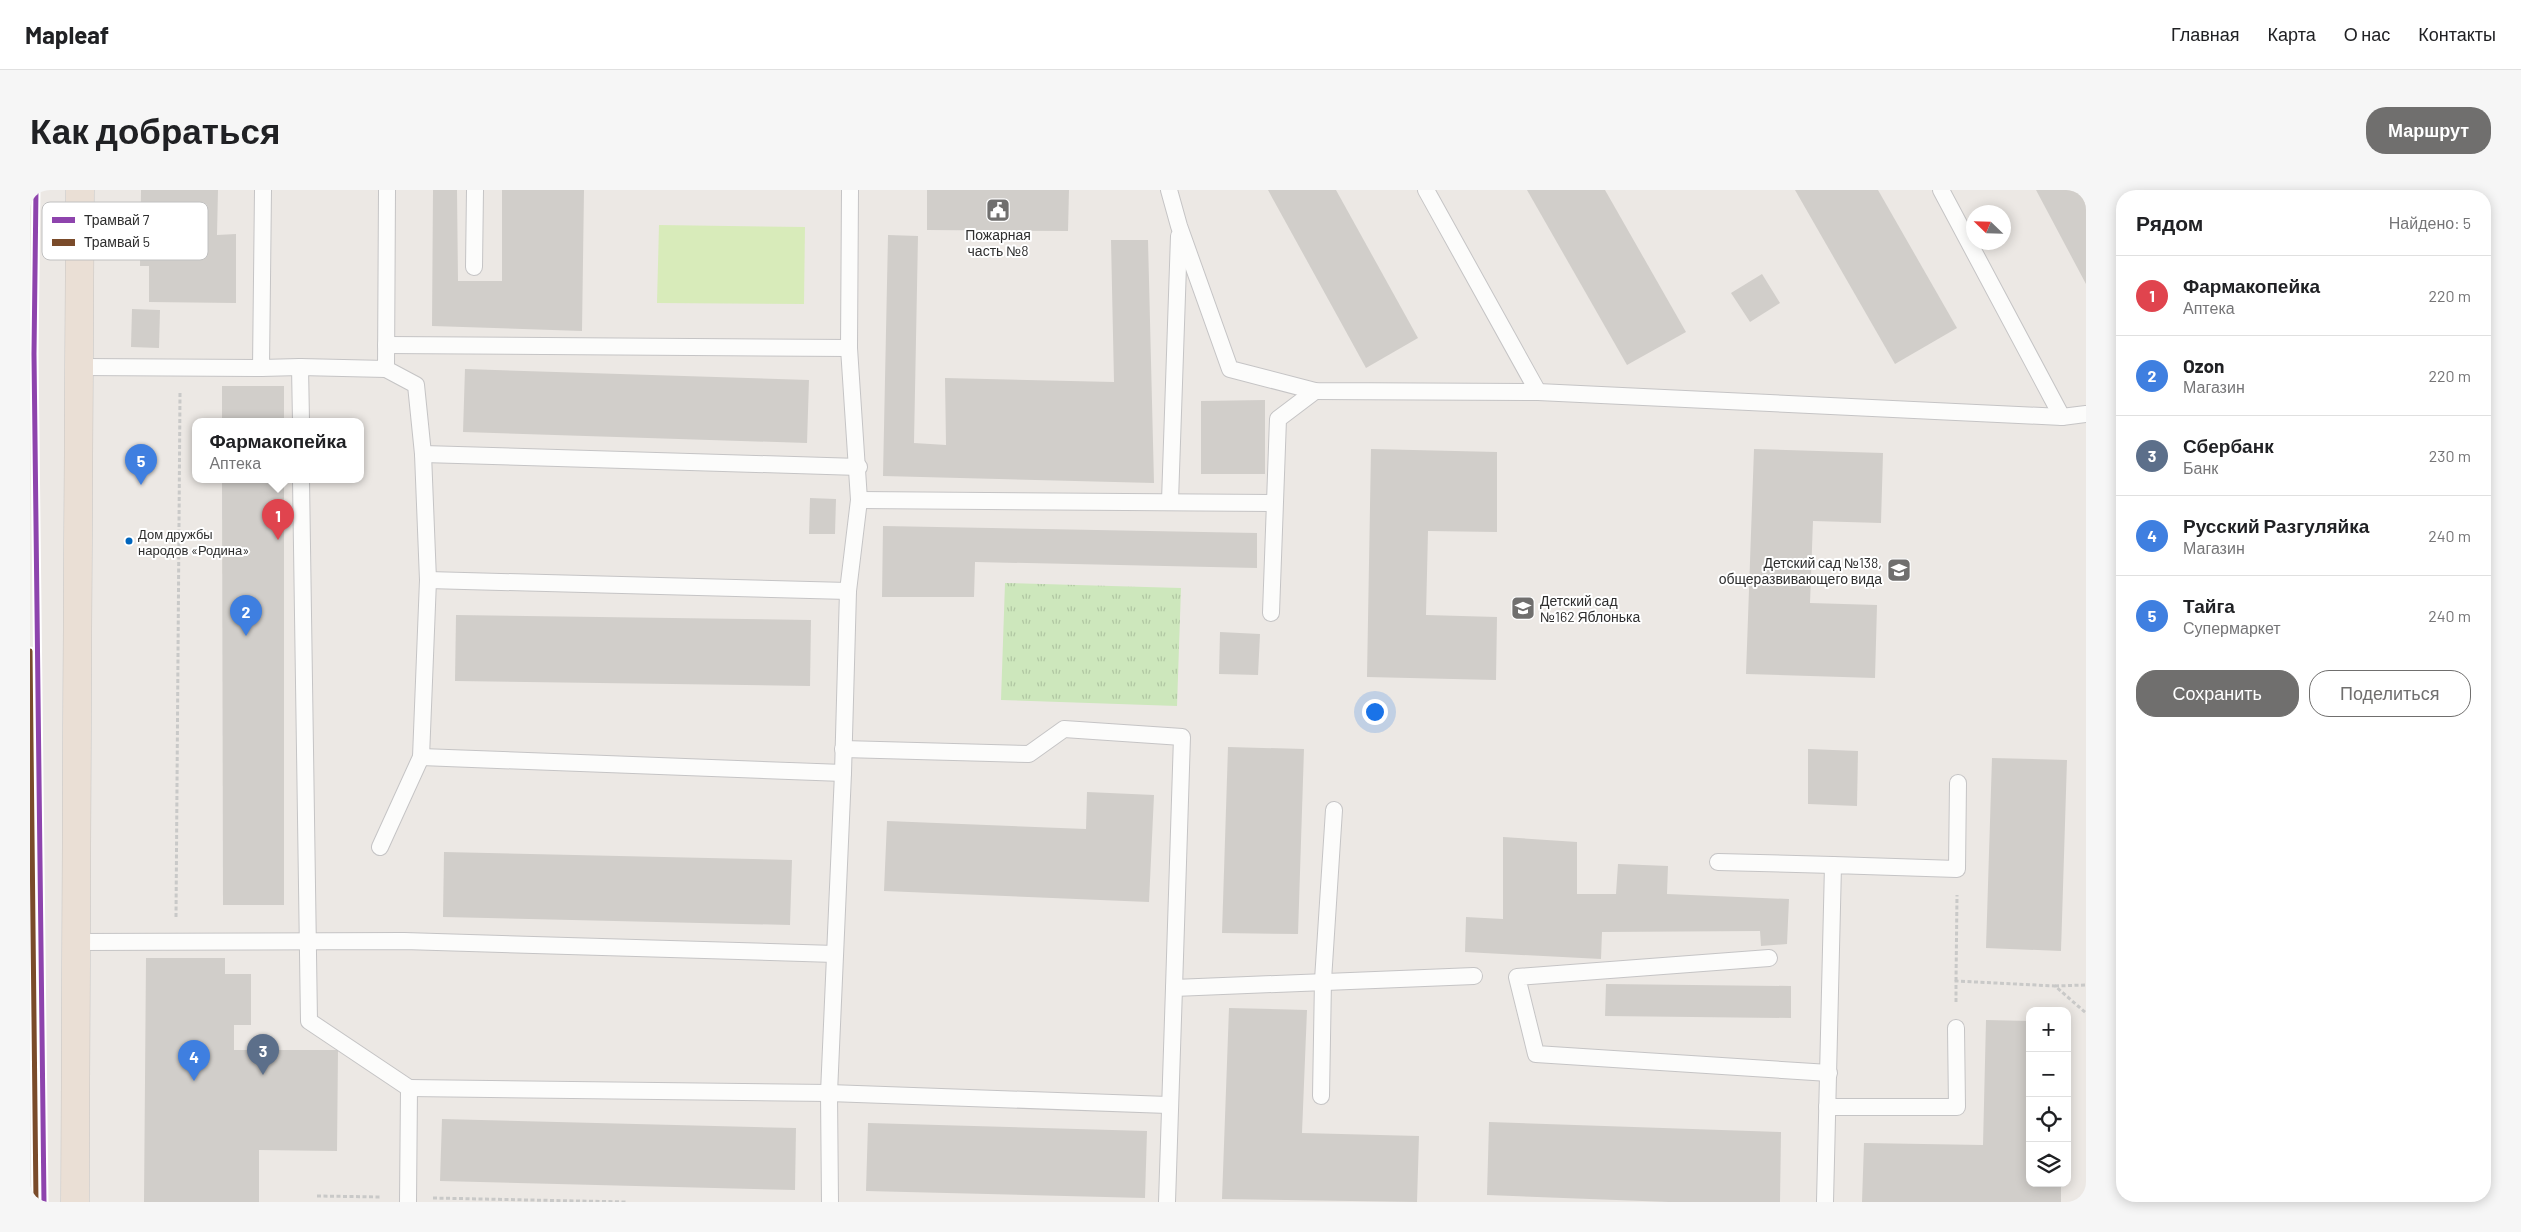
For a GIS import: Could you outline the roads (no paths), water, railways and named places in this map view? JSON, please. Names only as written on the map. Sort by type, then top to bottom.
[{"type":"highway","points":[[75,1202],[74,942],[80,260]]},
{"type":"lane","points":[[261,368],[263,190]]},
{"type":"lane","points":[[386,369],[387,190]]},
{"type":"lane","points":[[474,190],[474,267]]},
{"type":"lane","points":[[830,1202],[829,1093],[843,773],[848,591],[859,500],[849,348],[850,190]]},
{"type":"lane","points":[[1169,190],[1179,226],[1230,369],[1315,391],[1538,392],[2062,417],[2086,414]]},
{"type":"lane","points":[[1426,190],[1538,392]]},
{"type":"lane","points":[[1941,190],[2062,417]]},
{"type":"lane","points":[[1170,501],[1179,226]]},
{"type":"lane","points":[[386,345],[849,348]]},
{"type":"lane","points":[[80,367],[386,369],[416,385],[424,454],[428,580],[421,758],[380,847]]},
{"type":"lane","points":[[300,367],[301,418]]},
{"type":"lane","points":[[1271,614],[1278,419],[1315,391]]},
{"type":"lane","points":[[424,454],[858,467]]},
{"type":"lane","points":[[301,483],[309,1022],[409,1088],[829,1093],[1168,1105]]},
{"type":"lane","points":[[859,500],[1274,503]]},
{"type":"lane","points":[[428,580],[848,591]]},
{"type":"lane","points":[[843,749],[1030,754],[1064,729],[1182,737],[1174,988],[1168,1105],[1167,1202]]},
{"type":"lane","points":[[421,758],[843,773]]},
{"type":"lane","points":[[1718,862],[1957,869],[1958,783]]},
{"type":"lane","points":[[1321,1096],[1323,980],[1334,810]]},
{"type":"lane","points":[[1825,1202],[1833,865]]},
{"type":"lane","points":[[74,942],[142,940],[307,942],[404,940],[835,954]]},
{"type":"lane","points":[[1769,958],[1516,977],[1536,1054],[1829,1073]]},
{"type":"lane","points":[[1174,988],[1323,980],[1474,976]]},
{"type":"lane","points":[[1827,1107],[1957,1107],[1956,1028]]},
{"type":"lane","points":[[408,1200],[409,1088]]},
{"type":"tram line","name":"7","points":[[36,190],[34,354],[44,1202]]},
{"type":"tram line","name":"5","points":[[30,651],[36,1202]]},
{"type":"place","name":"Пожарная часть №8","points":[[998,210]]},
{"type":"place","name":"Тайга","points":[[141,485]]},
{"type":"place","name":"Фармакопейка","points":[[278,540]]},
{"type":"place","name":"Дом дружбы народов «Родина»","points":[[129,541]]},
{"type":"place","name":"Детский сад №138, общеразвивающего вида","points":[[1899,570]]},
{"type":"place","name":"Детский сад №162 Яблонька","points":[[1523,608]]},
{"type":"place","name":"Ozon","points":[[246,636]]},
{"type":"place","name":"Сбербанк","points":[[263,1075]]},
{"type":"place","name":"Русский Разгуляйка","points":[[194,1081]]}]
